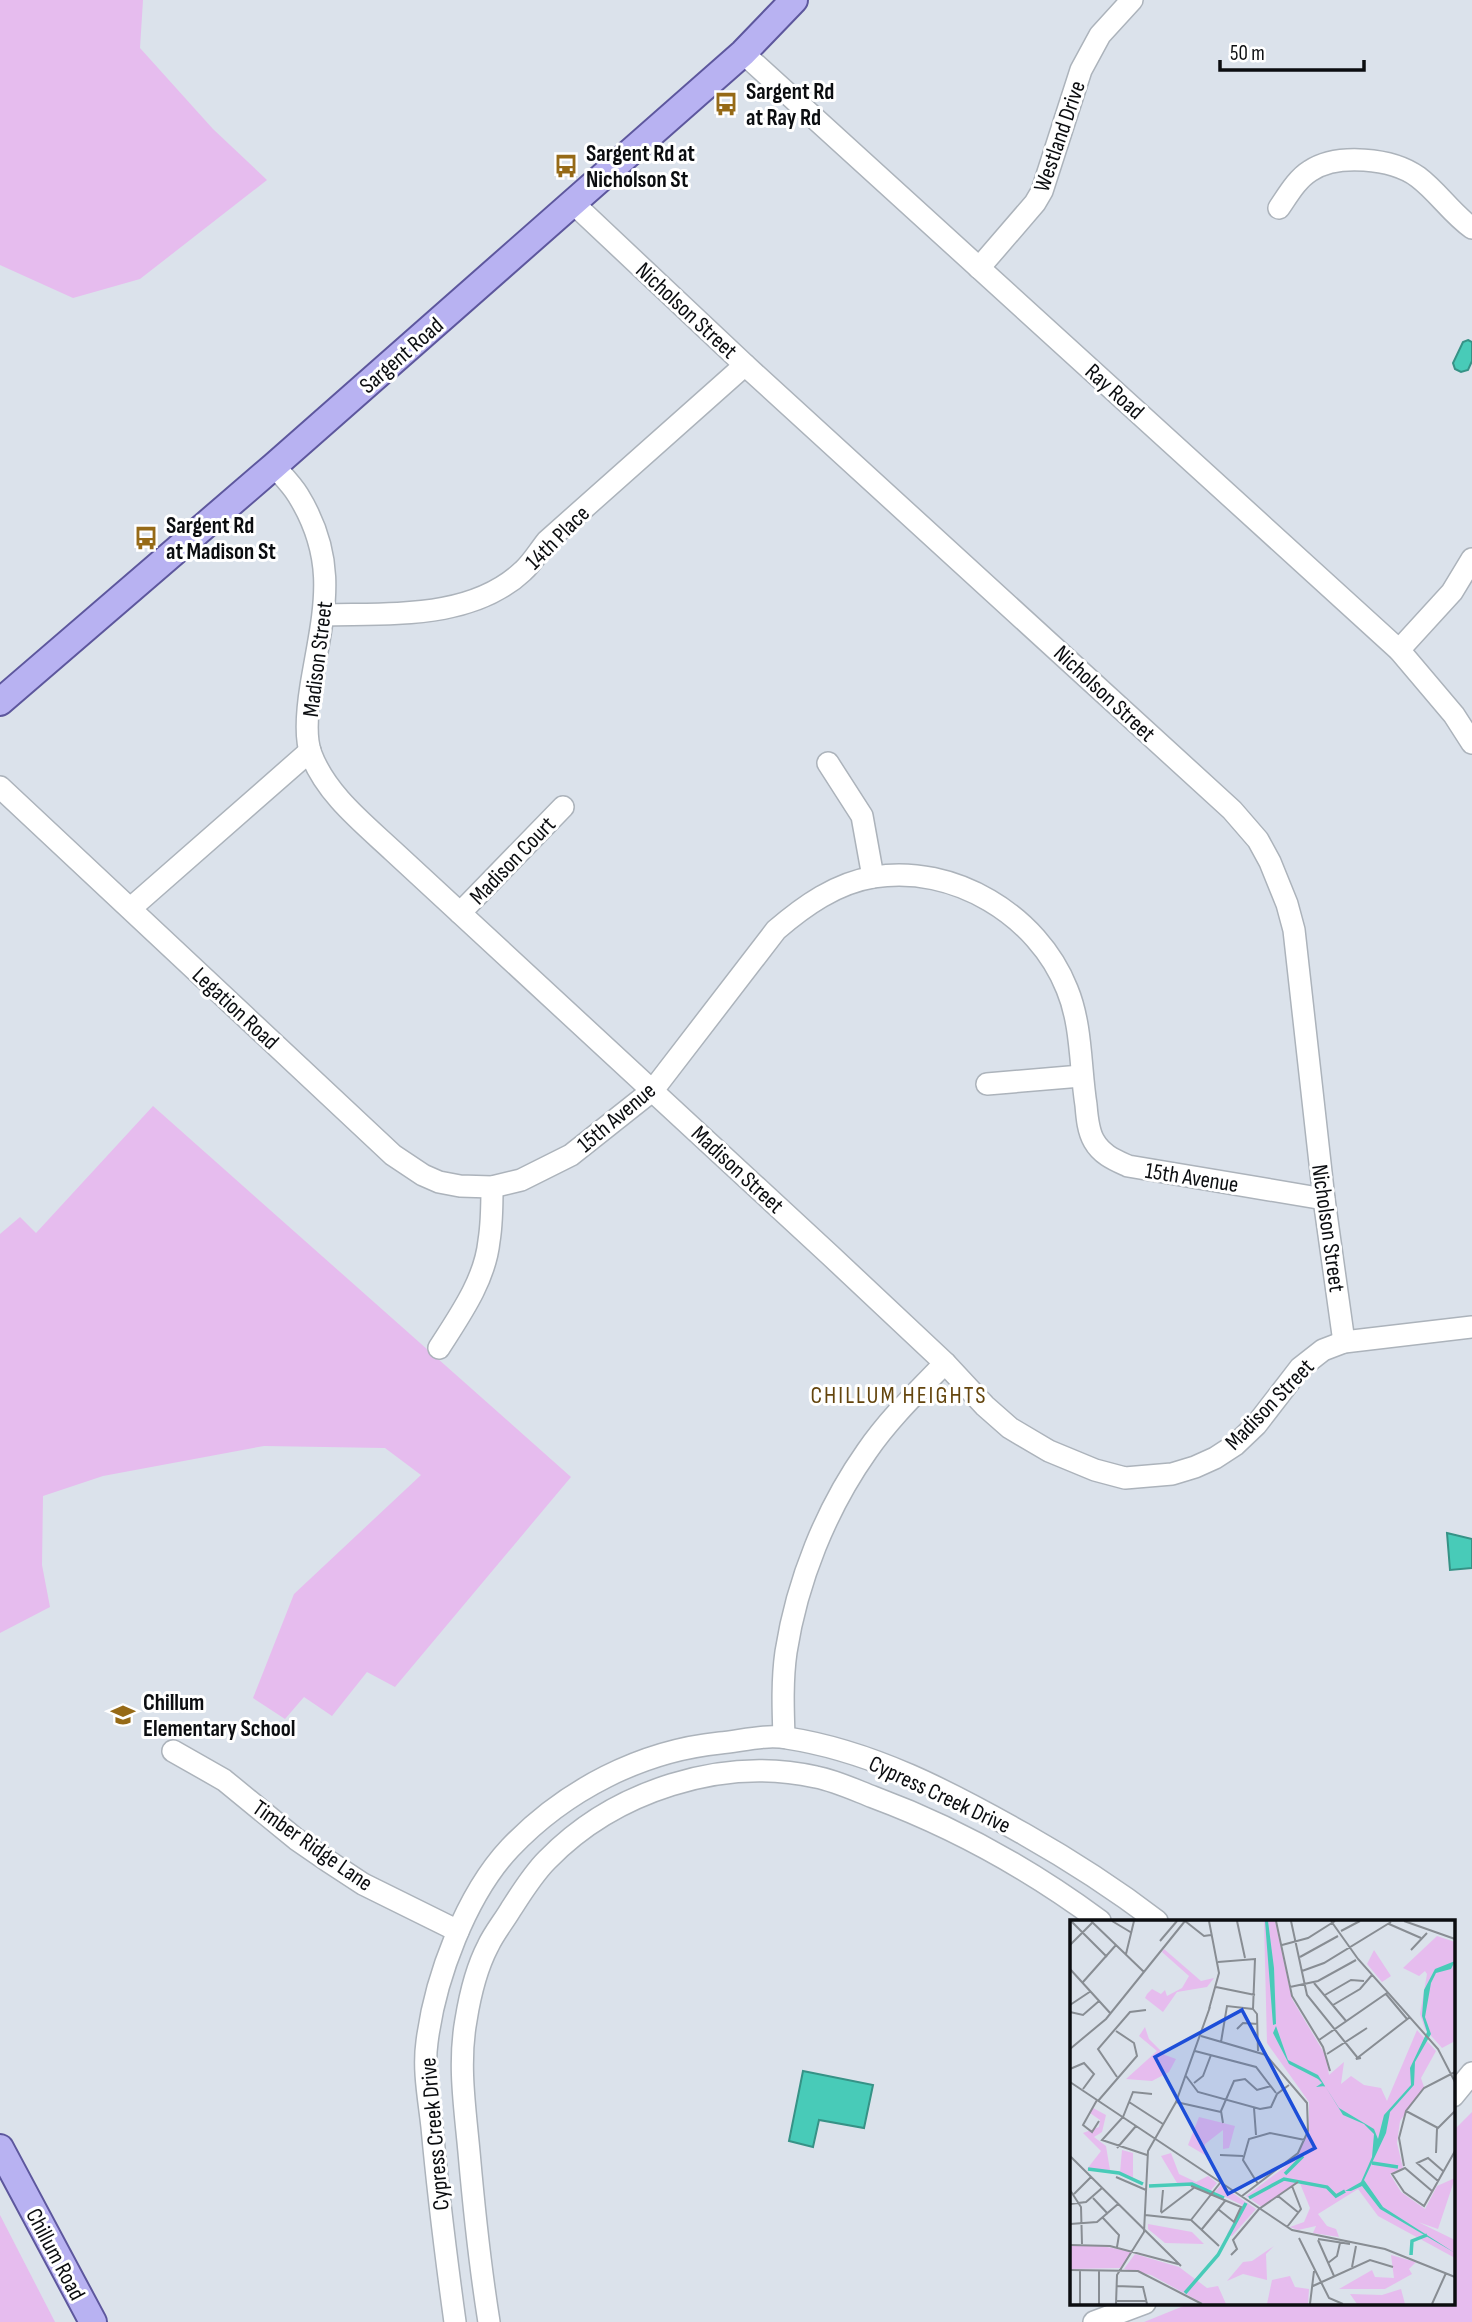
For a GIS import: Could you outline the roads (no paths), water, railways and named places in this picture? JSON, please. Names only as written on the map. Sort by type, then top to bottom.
[{"type":"main road","name":"Sargent Road","points":[[0,702],[274,466],[743,53],[794,0]]},
{"type":"main road","name":"Chillum Road","points":[[0,2148],[93,2322]]},
{"type":"street","name":"Westland Drive","points":[[979,268],[1035,203],[1042,191],[1081,70],[1100,35],[1132,0]]},
{"type":"street","name":"Ray Road","points":[[743,53],[1399,650],[1454,715],[1472,743]]},
{"type":"street","points":[[1279,208],[1307,172],[1321,165],[1338,160],[1383,162],[1407,170],[1418,177],[1472,228]]},
{"type":"street","name":"Nicholson Street","points":[[573,203],[1192,773],[1258,840],[1280,885],[1294,930],[1324,1199],[1344,1342]]},
{"type":"street","name":"14th Place","points":[[324,615],[415,612],[449,607],[496,591],[524,570],[547,541],[746,365]]},
{"type":"street","name":"Madison Street","points":[[274,466],[297,492],[315,531],[326,580],[324,615],[308,708],[310,751],[319,773],[341,802],[945,1363],[985,1406],[1010,1428],[1049,1451],[1096,1470],[1125,1478],[1172,1474],[1215,1458],[1235,1445],[1256,1425],[1300,1367],[1323,1350],[1344,1342],[1472,1327]]},
{"type":"street","points":[[1399,650],[1452,592],[1472,559]]},
{"type":"street","points":[[131,908],[310,751]]},
{"type":"street","points":[[828,763],[863,816],[873,877]]},
{"type":"street","name":"Legation Road","points":[[0,787],[393,1155],[439,1182],[460,1186],[492,1186]]},
{"type":"street","name":"Madison Court","points":[[460,914],[563,807]]},
{"type":"street","name":"15th Avenue","points":[[492,1186],[521,1180],[571,1155],[653,1090],[776,930],[804,908],[834,890],[873,877],[912,876],[943,881],[974,892],[1002,907],[1023,925],[1051,958],[1068,989],[1076,1022],[1081,1076],[1093,1140],[1112,1159],[1128,1166],[1324,1199]]},
{"type":"street","points":[[987,1084],[1081,1076]]},
{"type":"street","points":[[439,1348],[480,1276],[489,1243],[492,1186]]},
{"type":"street","points":[[784,1737],[782,1703],[786,1652],[807,1570],[825,1527],[844,1487],[868,1450],[902,1407],[945,1363]]},
{"type":"street","name":"Cypress Creek Drive","points":[[455,2322],[425,2066],[439,1983],[458,1931],[486,1879],[510,1848],[551,1812],[591,1785],[628,1765],[665,1753],[709,1744],[784,1737],[855,1754],[893,1767],[938,1788],[1048,1848],[1156,1920]]},
{"type":"street","name":"Timber Ridge Lane","points":[[173,1751],[224,1780],[296,1839],[363,1884],[458,1931]]},
{"type":"street","name":"Cypress Creek Drive","points":[[489,2322],[471,2176],[461,2057],[476,1975],[488,1946],[521,1893],[547,1860],[607,1813],[676,1784],[706,1775],[764,1771],[817,1777],[909,1810],[1033,1875],[1099,1920]]},
{"type":"street","points":[[1454,2094],[1472,2073]]},
{"type":"street","points":[[1094,2322],[1142,2304]]},
{"type":"place","name":"Sargent Rd at Ray Rd","points":[[726,104]]},
{"type":"place","name":"Sargent Rd at Nicholson St","points":[[566,166]]},
{"type":"place","name":"Sargent Rd at Madison St","points":[[146,538]]},
{"type":"place","name":"Chillum Elementary School","points":[[123,1715]]},
{"type":"district","name":"CHILLUM HEIGHTS","points":[[899,1395]]}]
